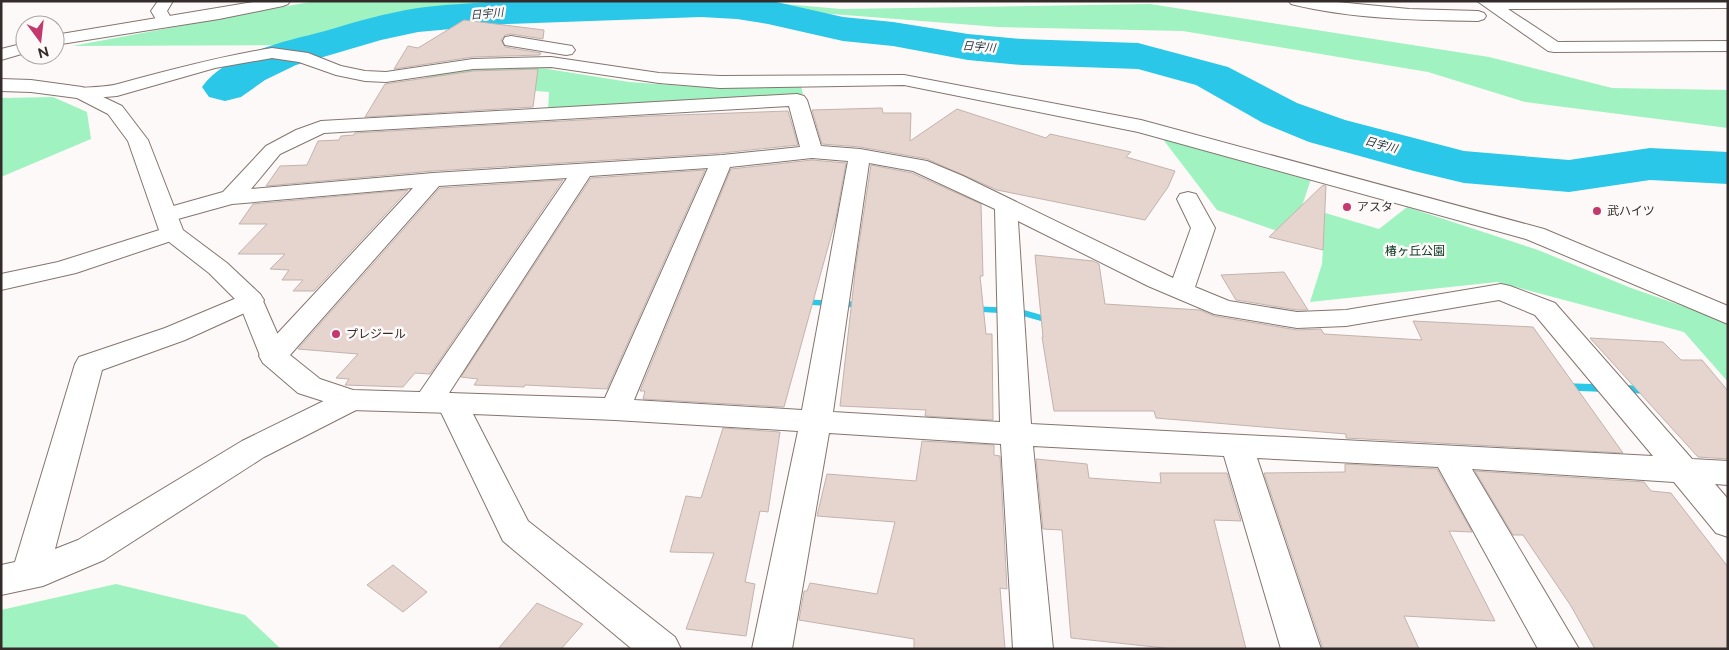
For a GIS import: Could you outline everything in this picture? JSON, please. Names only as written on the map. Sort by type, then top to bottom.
[{"type":"street","points":[[166,1],[159,11],[166,23]]},
{"type":"street","points":[[65,38],[166,23],[283,1]]},
{"type":"street","points":[[1296,1],[1331,8],[1397,14],[1484,7],[1728,3]]},
{"type":"street","points":[[1387,1],[1397,14]]},
{"type":"street","points":[[1484,7],[1554,47],[1728,46]]},
{"type":"street","points":[[510,41],[558,48],[592,58],[599,68]]},
{"type":"street","points":[[1,55],[15,51]]},
{"type":"street","points":[[1,85],[31,86],[82,93],[117,90],[158,77],[216,63],[272,53],[302,57],[336,70],[365,76],[386,77],[472,64],[551,62],[659,78],[720,82],[904,80],[1140,126],[1535,234],[1728,316]]},
{"type":"street","points":[[904,80],[912,88],[1012,118]]},
{"type":"street","points":[[82,93],[115,110],[138,140],[170,224],[251,300],[273,356],[310,386],[351,400],[614,409],[1016,434],[1448,456],[1728,474]]},
{"type":"street","points":[[231,197],[273,150],[303,134],[322,128],[796,100],[812,152]]},
{"type":"street","points":[[1,282],[39,276],[106,256],[170,224],[231,197],[433,180],[722,161],[812,152],[860,155],[919,166],[955,181],[1157,281],[1223,308],[1297,320],[1346,318],[1501,292],[1545,309],[1728,524]]},
{"type":"street","points":[[772,649],[816,421],[860,155]]},
{"type":"street","points":[[614,409],[722,161]]},
{"type":"street","points":[[440,402],[501,291],[583,170]]},
{"type":"street","points":[[273,356],[433,180]]},
{"type":"street","points":[[1182,291],[1204,228],[1188,199]]},
{"type":"street","points":[[1006,206],[1016,434],[1033,649]]},
{"type":"street","points":[[16,577],[89,364],[175,334],[251,300]]},
{"type":"street","points":[[16,577],[91,550],[253,449],[351,400]]},
{"type":"street","points":[[440,402],[515,532],[661,649]]},
{"type":"street","points":[[1236,445],[1301,649]]},
{"type":"street","points":[[1448,456],[1559,649]]},
{"type":"green space","points":[[315,1],[751,1],[841,9],[1150,4],[1489,57],[1612,88],[1728,90],[1728,128],[1525,102],[1428,72],[1183,31],[998,27],[680,2],[430,13],[292,45],[72,46]]},
{"type":"green space","points":[[476,67],[535,67],[629,82],[714,88],[801,86],[803,94],[548,109],[549,92],[498,88],[392,93],[436,73]]},
{"type":"green space","points":[[53,97],[87,112],[91,139],[1,177],[1,98]]},
{"type":"green space","name":"椿ヶ丘公園","points":[[1162,138],[1311,179],[1302,206],[1379,229],[1407,207],[1538,250],[1631,288],[1717,318],[1728,323],[1728,382],[1684,332],[1497,282],[1310,302],[1322,264],[1323,247],[1217,210]]},
{"type":"green space","points":[[116,584],[245,615],[281,649],[1,649],[1,610]]},
{"type":"building","points":[[464,20],[544,30],[543,39],[511,34],[505,35],[501,40],[505,47],[541,53],[540,55],[473,57],[394,69],[408,46],[418,48]]},
{"type":"building","points":[[538,69],[533,107],[365,117],[385,84],[473,71]]},
{"type":"building","points":[[882,108],[883,113],[911,113],[910,141],[957,109],[1046,138],[1050,134],[1131,152],[1126,157],[1175,171],[1168,187],[1145,220],[997,190],[927,159],[860,147],[822,144],[812,110]]},
{"type":"building","points":[[788,111],[798,145],[722,153],[433,171],[266,186],[280,166],[307,165],[318,141],[339,140],[341,136],[354,135],[355,133],[650,116]]},
{"type":"building","points":[[812,160],[846,163],[836,218],[784,407],[643,399],[645,391],[640,391],[731,169]]},
{"type":"building","points":[[871,165],[912,173],[981,204],[983,276],[980,276],[986,334],[992,334],[993,420],[925,416],[926,410],[840,406],[856,264]]},
{"type":"building","points":[[705,170],[607,389],[525,385],[524,387],[474,385],[478,379],[461,377],[591,178]]},
{"type":"building","points":[[563,180],[430,374],[415,373],[403,387],[345,385],[349,379],[336,378],[358,354],[298,349],[440,188]]},
{"type":"building","points":[[1323,185],[1326,186],[1323,250],[1269,237]]},
{"type":"building","points":[[408,190],[314,291],[293,291],[303,280],[282,280],[289,270],[270,269],[285,254],[238,254],[267,224],[239,224],[253,204]]},
{"type":"building","points":[[1035,255],[1093,261],[1099,264],[1105,304],[1200,310],[1214,316],[1297,330],[1321,329],[1324,334],[1422,340],[1413,321],[1533,327],[1623,453],[1346,438],[1346,434],[1156,418],[1154,411],[1054,411],[1042,337]]},
{"type":"building","points":[[1284,272],[1308,310],[1297,310],[1236,300],[1221,275]]},
{"type":"building","points":[[1590,338],[1663,342],[1681,360],[1702,360],[1728,391],[1728,459],[1698,457]]},
{"type":"building","points":[[723,428],[780,432],[768,512],[760,511],[745,582],[755,584],[746,636],[686,629],[714,553],[670,552],[686,496],[701,498]]},
{"type":"building","points":[[922,441],[994,445],[994,455],[1000,456],[1007,589],[1000,588],[1005,649],[914,649],[914,639],[799,620],[804,591],[807,591],[810,583],[877,594],[895,522],[817,516],[827,474],[916,481]]},
{"type":"building","points":[[1036,459],[1087,464],[1089,478],[1161,483],[1160,473],[1227,473],[1241,521],[1214,520],[1246,649],[1174,649],[1071,638],[1062,530],[1043,529]]},
{"type":"building","points":[[1345,464],[1437,469],[1472,532],[1449,531],[1495,621],[1404,616],[1419,649],[1323,649],[1264,473],[1345,472]]},
{"type":"building","points":[[1475,471],[1644,482],[1651,491],[1671,493],[1728,567],[1728,649],[1595,649],[1571,606],[1523,535],[1513,535]]},
{"type":"building","points":[[393,565],[427,592],[403,612],[367,585]]},
{"type":"building","points":[[537,603],[583,624],[561,649],[498,649]]},
{"type":"waterway","name":"日宇川","points":[[225,87],[249,71],[281,56],[372,30],[418,20],[507,12],[701,6],[768,12],[843,29],[893,34],[968,47],[1022,52],[1138,56],[1212,76],[1280,113],[1327,131],[1464,167],[1569,176],[1650,164],[1728,168]]},
{"type":"waterway","points":[[797,302],[866,305]]},
{"type":"waterway","points":[[969,309],[1017,311],[1055,322]]},
{"type":"waterway","points":[[1561,387],[1652,390]]},
{"type":"place","name":"アスタ","points":[[1347,207]]},
{"type":"place","name":"武ハイツ","points":[[1597,211]]},
{"type":"place","name":"プレジール","points":[[336,334]]}]
